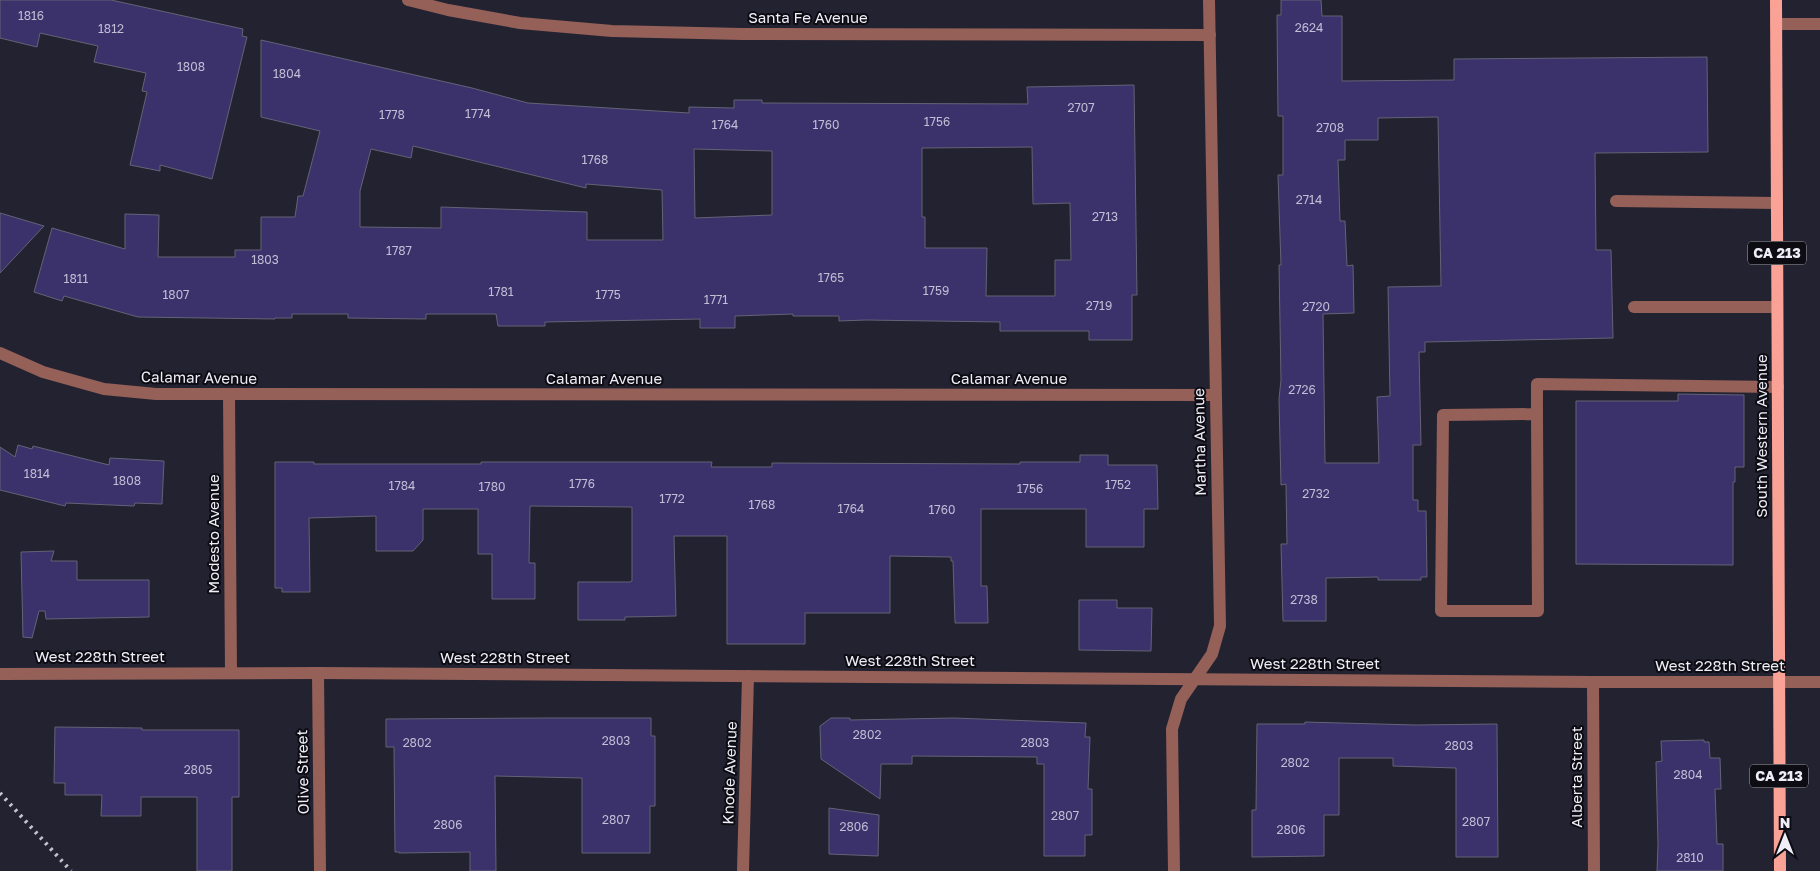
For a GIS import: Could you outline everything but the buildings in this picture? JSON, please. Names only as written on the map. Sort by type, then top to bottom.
[{"type":"main road","name":"South Western Avenue","points":[[1776,0],[1780,871]]},
{"type":"street","name":"Santa Fe Avenue","points":[[408,0],[448,10],[520,23],[612,31],[742,34],[1210,35]]},
{"type":"street","name":"Martha Avenue","points":[[1174,871],[1172,729],[1181,699],[1212,654],[1220,626],[1209,0]]},
{"type":"street","points":[[1776,24],[1820,24]]},
{"type":"street","points":[[1616,201],[1777,203]]},
{"type":"street","points":[[1634,307],[1777,307]]},
{"type":"street","name":"Calamar Avenue","points":[[0,353],[43,372],[104,389],[156,394],[229,396],[1215,396]]},
{"type":"street","points":[[1537,414],[1443,415],[1441,610],[1538,610],[1537,384],[1778,387]]},
{"type":"street","name":"Modesto Avenue","points":[[229,396],[231,673]]},
{"type":"street","name":"West 228th Street","points":[[0,674],[318,673],[1820,682]]},
{"type":"street","name":"Olive Street","points":[[318,673],[320,871]]},
{"type":"street","name":"Knode Avenue","points":[[743,871],[748,676]]},
{"type":"street","name":"Alberta Street","points":[[1593,682],[1594,871]]},
{"type":"railway","points":[[0,793],[71,871]]}]
